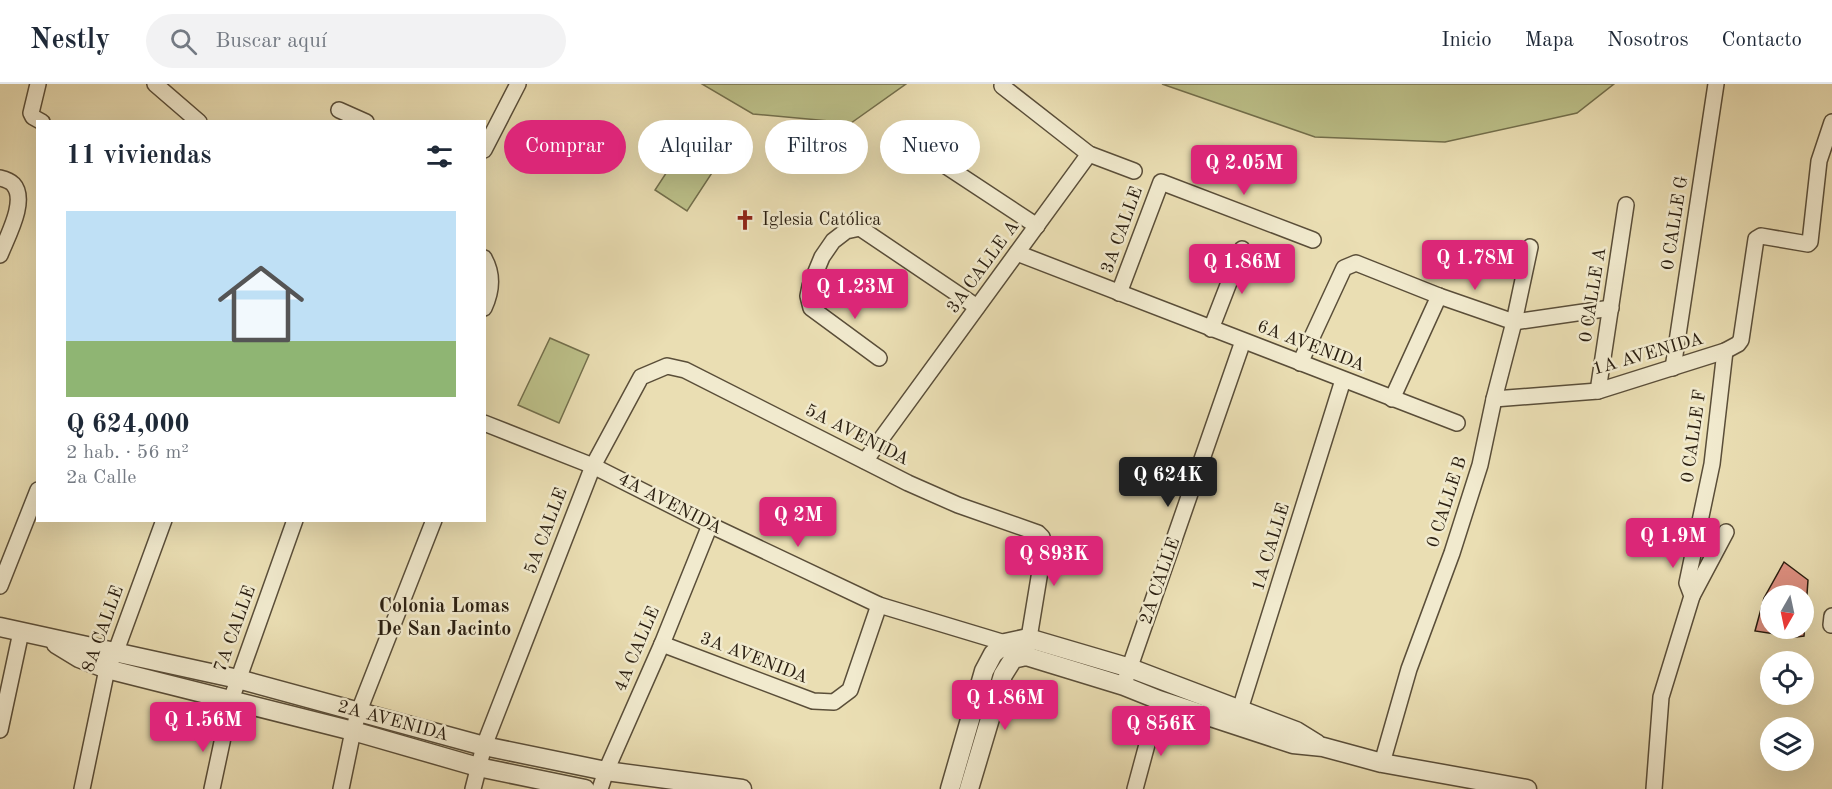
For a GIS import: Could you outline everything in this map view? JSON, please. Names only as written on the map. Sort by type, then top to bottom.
[{"type":"street","points":[[37,117],[38,84]]},
{"type":"street","points":[[155,84],[197,120]]},
{"type":"street","name":"0 CALLE G","points":[[1673,368],[1716,84]]},
{"type":"street","points":[[1002,86],[1089,154],[1134,171]]},
{"type":"street","points":[[486,146],[516,89]]},
{"type":"street","points":[[339,110],[362,120]]},
{"type":"street","name":"0 CALLE F","points":[[1692,596],[1687,583],[1712,464],[1732,347],[1741,340],[1756,239],[1761,236],[1808,244],[1810,242],[1819,161],[1832,122]]},
{"type":"street","name":"3A CALLE A","points":[[865,461],[1089,154]]},
{"type":"street","points":[[958,174],[1037,226]]},
{"type":"street","points":[[0,178],[12,183],[19,195],[17,209],[0,255]]},
{"type":"street","name":"3A CALLE","points":[[1119,293],[1160,183],[1163,182],[1313,240]]},
{"type":"street","name":"0 CALLE A","points":[[1598,391],[1626,205]]},
{"type":"street","points":[[879,358],[811,308],[808,296],[812,276],[833,241],[846,231],[860,228],[977,307]]},
{"type":"street","name":"0 CALLE B","points":[[1382,763],[1409,669],[1452,553],[1480,465],[1530,247]]},
{"type":"street","points":[[1211,329],[1242,249]]},
{"type":"street","name":"6A AVENIDA","points":[[1017,253],[1457,423]]},
{"type":"street","points":[[486,262],[490,269],[490,295],[486,304]]},
{"type":"street","points":[[1300,363],[1344,268],[1350,264],[1356,263],[1439,296],[1514,322],[1611,308]]},
{"type":"street","points":[[1392,399],[1439,296]]},
{"type":"street","name":"2A CALLE","points":[[1124,686],[1243,341]]},
{"type":"street","name":"1A AVENIDA","points":[[1494,399],[1598,391],[1732,347]]},
{"type":"street","name":"5A AVENIDA","points":[[656,370],[667,366],[685,370],[958,505],[1038,532],[1042,537],[1044,547],[1025,652]]},
{"type":"street","name":"5A CALLE","points":[[473,789],[484,746],[593,466],[641,377],[656,370]]},
{"type":"street","name":"1A CALLE","points":[[1237,717],[1343,380]]},
{"type":"street","name":"4A AVENIDA","points":[[486,424],[593,466],[710,525],[879,605],[1005,643]]},
{"type":"street","points":[[0,585],[36,495]]},
{"type":"street","name":"8A CALLE","points":[[82,789],[107,669],[116,651],[163,522]]},
{"type":"street","name":"7A CALLE","points":[[212,789],[231,700],[294,522]]},
{"type":"street","points":[[341,789],[359,711],[433,522]]},
{"type":"street","name":"4A CALLE","points":[[600,789],[710,525]]},
{"type":"street","name":"0 CALLE F","points":[[1654,789],[1661,697],[1692,596],[1726,532]]},
{"type":"street","name":"3A AVENIDA","points":[[662,644],[813,701],[834,702],[850,690],[879,605]]},
{"type":"street","name":"2A AVENIDA","points":[[0,627],[238,679],[484,746],[606,771],[742,789]]},
{"type":"street","points":[[0,730],[21,632]]},
{"type":"street","name":"2A AVENIDA","points":[[47,638],[79,658],[107,669],[353,731],[478,767],[585,789]]},
{"type":"street","points":[[950,789],[984,671],[993,654],[1005,643],[1160,700],[1237,717]]},
{"type":"street","points":[[1025,652],[1130,668],[1293,744],[1323,747],[1382,763],[1527,789]]},
{"type":"street","points":[[969,789],[1003,675],[1025,652]]},
{"type":"street","points":[[1135,789],[1160,700]]},
{"type":"green space","points":[[702,84],[906,84],[855,120],[818,120],[753,114]]},
{"type":"green space","points":[[1162,84],[1614,84],[1577,113],[1445,142],[1315,137]]},
{"type":"green space","points":[[665,174],[711,174],[687,211],[655,190]]},
{"type":"green space","points":[[550,338],[589,355],[559,423],[518,405]]},
{"type":"building","points":[[1784,562],[1808,580],[1808,585],[1771,585]]},
{"type":"building","points":[[1760,613],[1760,632],[1755,631]]},
{"type":"place","name":"Iglesia Católica","points":[[745,220]]},
{"type":"district","name":"Colonia Lomas De San Jacinto","points":[[444,618]]}]
